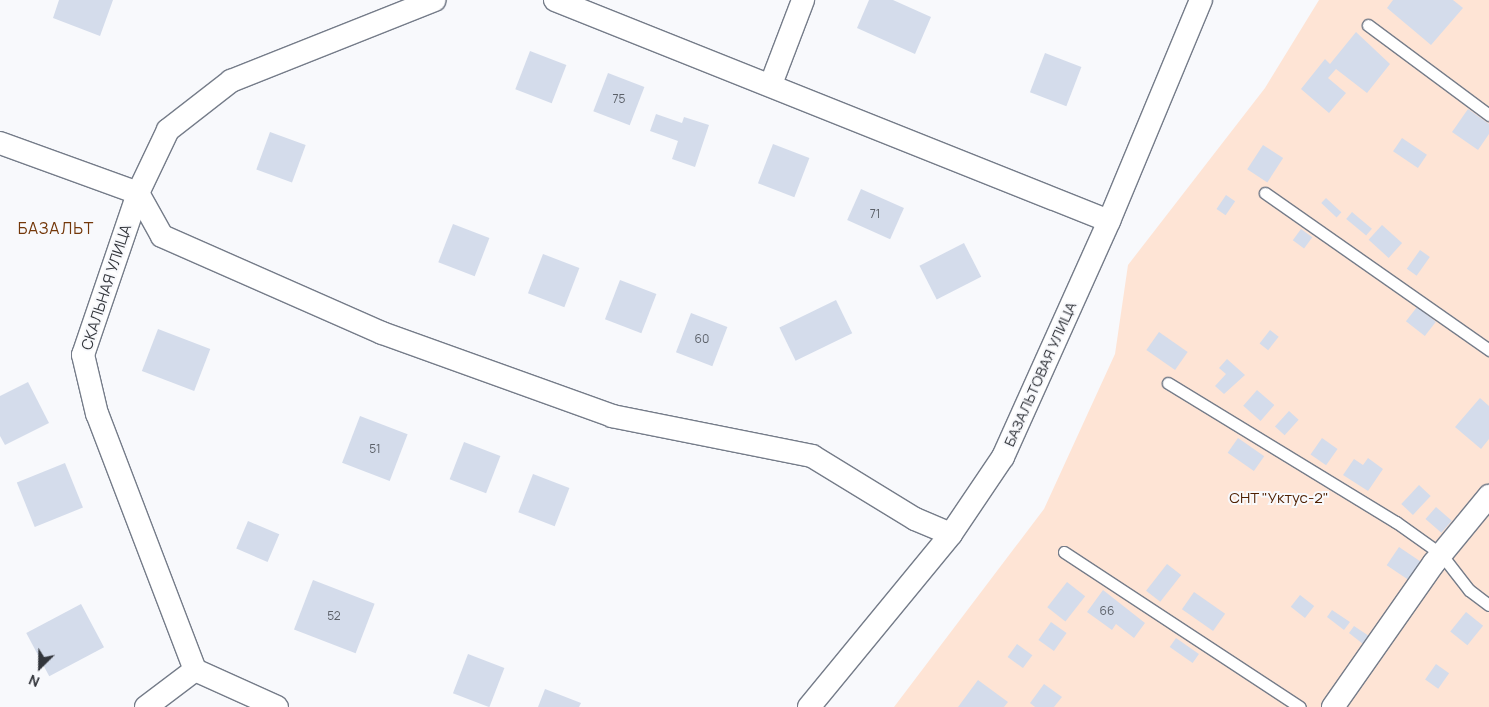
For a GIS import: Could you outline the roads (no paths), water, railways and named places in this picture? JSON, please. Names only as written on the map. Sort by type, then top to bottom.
[{"type":"street","name":"СКАЛЬНАЯ УЛИЦА","points":[[195,670],[96,414],[83,355],[138,193],[168,130],[231,81],[434,0]]},
{"type":"street","points":[[555,0],[771,84],[1109,221]]},
{"type":"street","points":[[771,84],[803,0]]},
{"type":"street","name":"БАЗАЛЬТОВАЯ УЛИЦА","points":[[808,707],[950,534],[1003,457],[1109,221],[1202,0]]},
{"type":"street","points":[[0,142],[138,193],[162,236],[382,333],[612,416],[812,456],[915,519],[950,534]]},
{"type":"street","points":[[1333,707],[1441,554],[1489,496]]},
{"type":"street","points":[[146,707],[195,670],[277,707]]},
{"type":"lane","points":[[1368,25],[1489,115]]},
{"type":"lane","points":[[1264,193],[1489,350]]},
{"type":"lane","points":[[1168,383],[1396,522],[1441,554],[1469,590],[1489,605]]},
{"type":"lane","points":[[1064,552],[1300,707]]},
{"type":"district","name":"БАЗАЛЬТ","points":[[56,228]]},
{"type":"park label","name":"СНТ \"Уктус-2\"","points":[[1279,498]]}]
